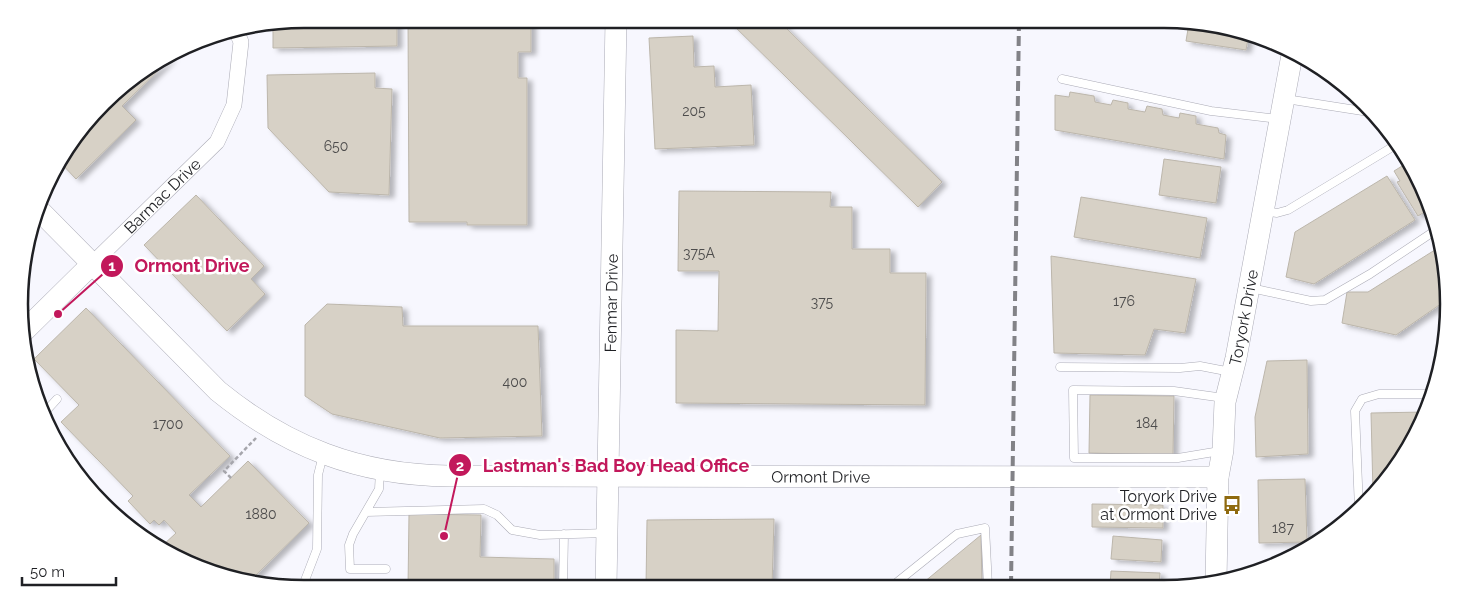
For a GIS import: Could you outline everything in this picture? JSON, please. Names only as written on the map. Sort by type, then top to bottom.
[{"type":"street","name":"Fenmar Drive","points":[[606,580],[616,28]]},
{"type":"street","name":"Barmac Drive","points":[[29,327],[217,142],[234,105],[241,42],[238,36]]},
{"type":"street","name":"Toryork Drive","points":[[1216,574],[1218,476],[1223,450],[1226,398],[1233,372],[1291,59]]},
{"type":"street","name":"Ormont Drive","points":[[43,214],[218,390],[289,439],[324,454],[363,467],[429,476],[1218,476]]},
{"type":"lane","points":[[1062,80],[1211,111],[1280,120]]},
{"type":"lane","points":[[1284,98],[1361,111]]},
{"type":"lane","points":[[1263,211],[1277,213],[1288,210],[1391,148]]},
{"type":"lane","points":[[1249,288],[1311,301],[1325,300],[1370,274],[1431,234]]},
{"type":"lane","points":[[1060,367],[1180,368],[1200,366],[1233,372]]},
{"type":"lane","points":[[1223,450],[1178,458],[1074,458],[1073,390],[1174,390],[1226,398]]},
{"type":"lane","points":[[1359,499],[1355,411],[1362,399],[1379,394],[1424,394]]},
{"type":"lane","points":[[49,408],[58,399]]},
{"type":"lane","points":[[305,580],[317,549],[318,475],[324,454]]},
{"type":"lane","points":[[381,469],[378,490],[353,534],[349,545],[350,569],[386,569]]},
{"type":"lane","points":[[366,512],[484,509],[497,515],[512,530],[540,535],[608,533]]},
{"type":"lane","points":[[900,580],[957,534],[985,528],[988,580]]},
{"type":"lane","points":[[563,580],[564,534]]},
{"type":"path","points":[[231,478],[224,471],[253,442],[265,424]]},
{"type":"building","points":[[397,28],[397,46],[273,48],[273,29]]},
{"type":"building","points":[[408,28],[531,28],[531,52],[518,52],[518,78],[527,78],[527,225],[467,225],[467,222],[409,222]]},
{"type":"building","points":[[736,28],[786,28],[942,182],[918,207]]},
{"type":"building","points":[[1188,29],[1248,41],[1246,50],[1186,41]]},
{"type":"building","points":[[693,36],[694,67],[714,66],[715,87],[751,85],[754,145],[655,149],[649,38]]},
{"type":"building","points":[[165,64],[122,106],[136,120],[76,179],[64,166],[85,135],[108,108],[135,85]]},
{"type":"building","points":[[375,73],[375,88],[392,89],[389,195],[329,192],[268,128],[267,75]]},
{"type":"building","points":[[1070,92],[1094,96],[1095,102],[1111,105],[1113,100],[1128,103],[1128,109],[1145,112],[1147,106],[1162,109],[1163,115],[1179,118],[1180,113],[1196,116],[1196,124],[1218,128],[1219,133],[1226,135],[1224,159],[1055,130],[1055,95],[1069,97]]},
{"type":"building","points":[[1164,159],[1221,167],[1216,203],[1159,195]]},
{"type":"building","points":[[1403,166],[1424,212],[1418,216],[1397,182],[1400,181],[1394,171]]},
{"type":"building","points":[[1387,176],[1415,220],[1314,284],[1286,277],[1295,232]]},
{"type":"building","points":[[679,191],[831,192],[830,207],[852,207],[852,249],[890,249],[890,273],[926,273],[925,405],[676,403],[676,330],[718,331],[719,271],[678,271]]},
{"type":"building","points":[[196,195],[264,266],[251,279],[265,294],[227,331],[144,245]]},
{"type":"building","points":[[1081,197],[1207,218],[1200,258],[1074,237]]},
{"type":"building","points":[[1434,250],[1440,304],[1396,335],[1342,323],[1347,292],[1368,292]]},
{"type":"building","points":[[1051,256],[1196,279],[1185,333],[1154,329],[1145,355],[1054,353]]},
{"type":"building","points":[[327,304],[402,307],[403,326],[538,326],[542,436],[440,438],[332,414],[305,396],[305,325]]},
{"type":"building","points":[[86,308],[230,456],[189,495],[201,507],[248,461],[309,523],[256,575],[215,565],[165,543],[176,533],[164,520],[159,525],[154,520],[150,524],[128,501],[133,496],[61,422],[79,405],[34,359]]},
{"type":"building","points":[[1307,360],[1308,454],[1256,457],[1255,417],[1267,361]]},
{"type":"building","points":[[1090,395],[1174,396],[1173,455],[1089,453]]},
{"type":"building","points":[[1417,412],[1403,442],[1373,483],[1371,413]]},
{"type":"building","points":[[1305,479],[1307,539],[1302,542],[1259,543],[1258,480]]},
{"type":"building","points":[[1092,504],[1163,505],[1163,528],[1092,527]]},
{"type":"building","points":[[409,514],[481,515],[480,557],[554,559],[554,580],[408,580]]},
{"type":"building","points":[[774,519],[772,580],[646,580],[647,520]]},
{"type":"building","points":[[981,535],[982,580],[926,580]]},
{"type":"building","points":[[1113,536],[1162,540],[1161,562],[1111,559]]},
{"type":"building","points":[[1111,571],[1160,573],[1159,580],[1110,580]]},
{"type":"railway","points":[[1011,580],[1019,28]]},
{"type":"place","name":"Ormont Drive","points":[[58,314]]},
{"type":"place","name":"Toryork Drive at Ormont Drive","points":[[1232,505]]},
{"type":"place","name":"Lastman's Bad Boy Head Office","points":[[444,536]]}]
